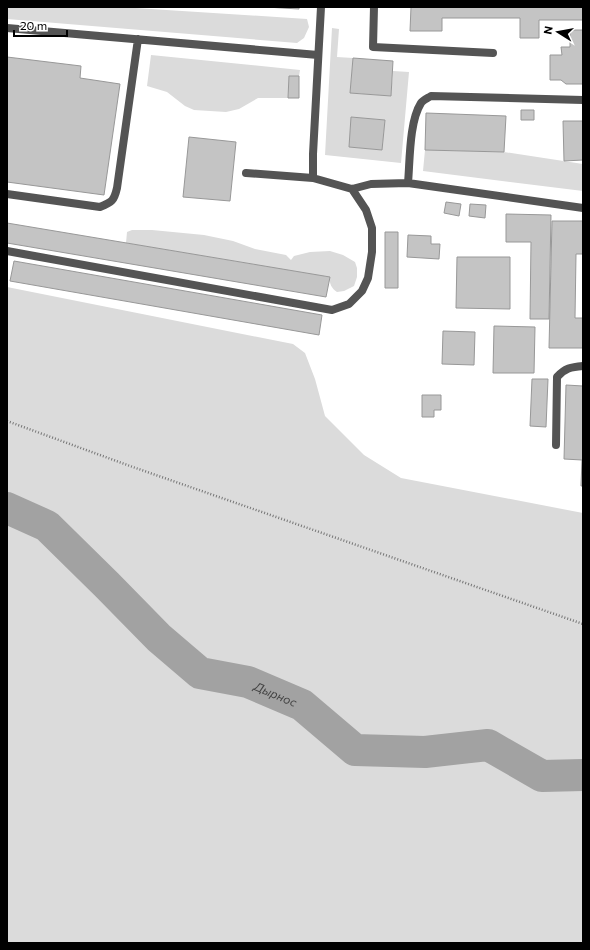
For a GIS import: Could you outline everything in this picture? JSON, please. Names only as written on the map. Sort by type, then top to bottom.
[{"type":"lane","points":[[313,178],[321,7]]},
{"type":"lane","points":[[374,7],[373,47],[493,53]]},
{"type":"lane","points":[[7,28],[318,55]]},
{"type":"lane","points":[[7,194],[100,207],[109,203],[115,197],[138,39]]},
{"type":"lane","points":[[408,183],[412,132],[415,115],[422,102],[431,96],[583,100]]},
{"type":"lane","points":[[246,173],[313,178],[352,189],[371,184],[408,183],[583,208]]},
{"type":"lane","points":[[7,251],[332,310],[349,304],[362,291],[368,278],[372,252],[372,228],[366,210],[352,189]]},
{"type":"lane","points":[[556,445],[557,377],[564,370],[583,366]]},
{"type":"path","points":[[7,421],[130,466],[583,624]]},
{"type":"shaded area","points":[[7,7],[120,7],[307,19],[309,27],[304,38],[297,43],[7,19]]},
{"type":"shaded area","points":[[332,28],[339,29],[337,57],[353,58],[350,93],[391,96],[393,71],[409,72],[401,163],[325,155]],"holes":[[[351,117],[385,120],[382,150],[349,147]]]},
{"type":"shaded area","points":[[151,55],[300,70],[299,76],[289,76],[288,98],[258,98],[239,109],[226,112],[194,110],[185,106],[167,92],[147,86]]},
{"type":"shaded area","points":[[425,150],[504,152],[583,164],[583,191],[423,171]]},
{"type":"shaded area","points":[[132,230],[152,230],[204,235],[233,241],[255,249],[286,255],[291,260],[294,256],[310,252],[330,251],[343,255],[355,262],[357,277],[354,286],[344,291],[337,292],[331,286],[329,277],[126,243],[127,232]]},
{"type":"shaded area","points":[[7,287],[293,344],[305,353],[315,379],[325,416],[364,455],[401,478],[583,513],[583,943],[7,943]]},
{"type":"building","points":[[266,7],[299,7],[299,9]]},
{"type":"building","points":[[411,7],[583,7],[583,20],[539,20],[539,38],[520,38],[520,18],[442,18],[442,31],[410,31]]},
{"type":"building","points":[[570,30],[583,30],[583,84],[566,84],[561,80],[550,80],[550,55],[562,55],[561,47],[570,47]]},
{"type":"building","points":[[7,57],[81,66],[80,78],[120,84],[104,195],[7,182]]},
{"type":"building","points":[[353,58],[393,61],[391,96],[350,93]]},
{"type":"building","points":[[289,76],[299,76],[299,98],[288,98]]},
{"type":"building","points":[[521,110],[534,110],[534,120],[521,120]]},
{"type":"building","points":[[426,113],[506,116],[504,152],[425,150]]},
{"type":"building","points":[[351,117],[385,120],[382,150],[349,147]]},
{"type":"building","points":[[563,121],[583,121],[583,160],[564,161]]},
{"type":"building","points":[[189,137],[236,142],[230,201],[183,197]]},
{"type":"building","points":[[446,202],[461,204],[459,216],[444,213]]},
{"type":"building","points":[[470,204],[486,205],[485,218],[469,216]]},
{"type":"building","points":[[506,214],[551,215],[549,319],[530,319],[531,242],[506,242]]},
{"type":"building","points":[[552,221],[583,221],[583,254],[576,254],[575,318],[583,318],[583,348],[549,348]]},
{"type":"building","points":[[7,223],[330,277],[326,297],[7,243]]},
{"type":"building","points":[[385,232],[398,232],[398,288],[385,288]]},
{"type":"building","points":[[408,235],[431,236],[431,244],[440,244],[439,259],[407,257]]},
{"type":"building","points":[[457,257],[510,257],[510,309],[456,308]]},
{"type":"building","points":[[14,261],[322,315],[319,335],[10,281]]},
{"type":"building","points":[[494,326],[535,327],[534,373],[493,373]]},
{"type":"building","points":[[443,331],[475,332],[474,365],[442,364]]},
{"type":"building","points":[[532,379],[548,379],[546,427],[530,426]]},
{"type":"building","points":[[566,385],[583,386],[583,486],[581,486],[582,460],[564,459]]},
{"type":"building","points":[[422,395],[441,395],[441,410],[434,410],[434,417],[422,417]]},
{"type":"waterway","name":"Дырнос","points":[[7,508],[47,526],[159,638],[200,673],[248,682],[302,705],[355,750],[425,752],[488,745],[542,776],[583,775]]}]
